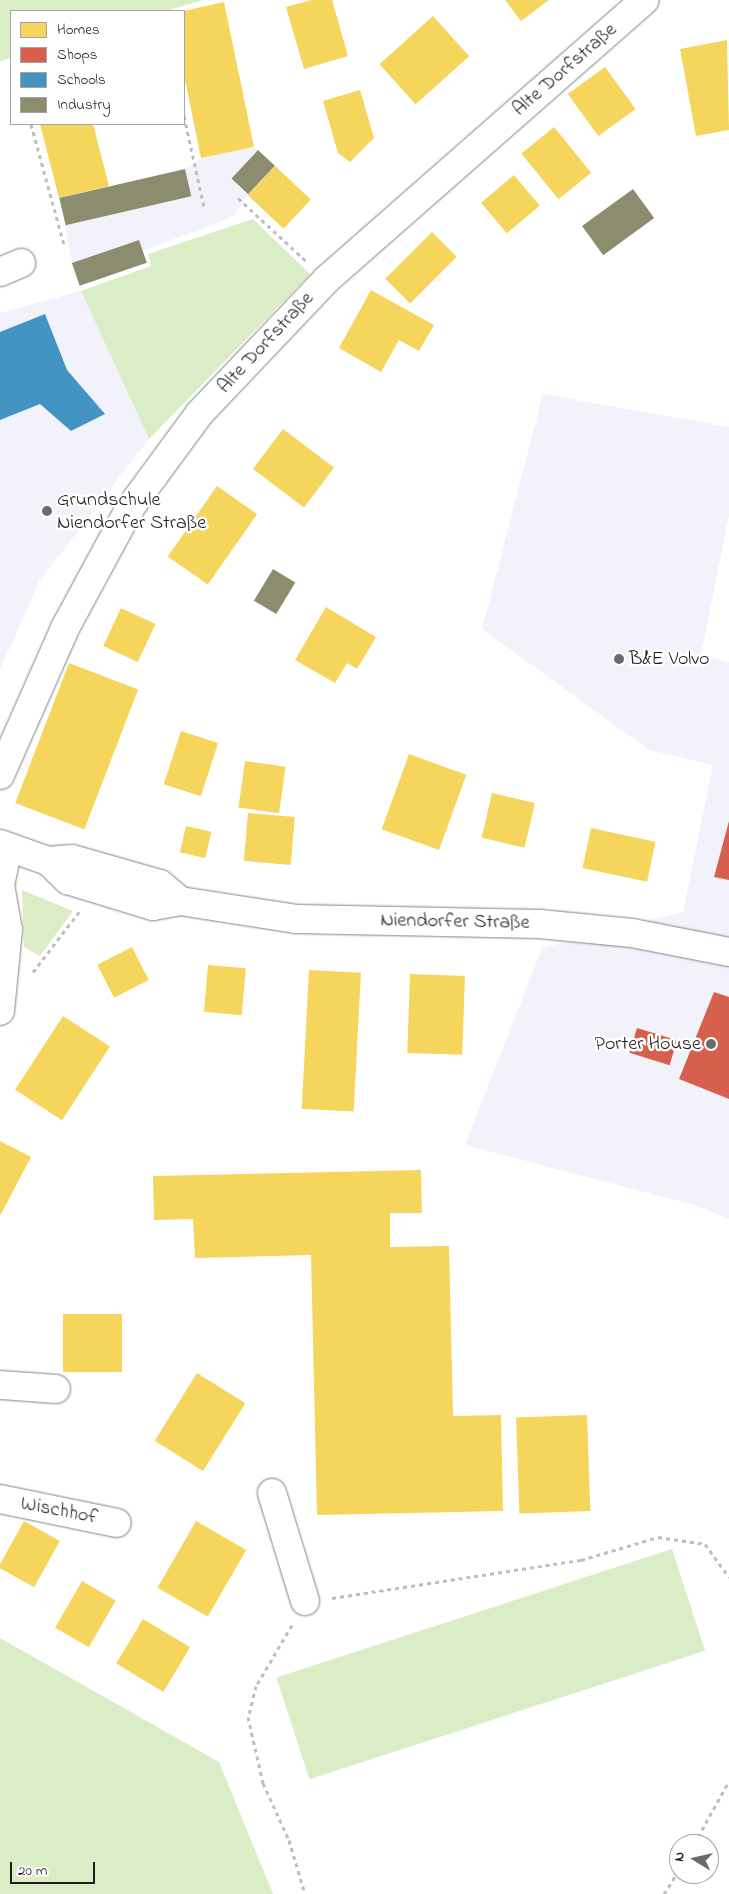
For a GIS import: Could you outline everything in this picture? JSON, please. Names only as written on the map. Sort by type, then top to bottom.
[{"type":"street","name":"Alte Dorfstraße","points":[[0,775],[65,628],[130,508],[199,414],[326,280],[645,0]]},
{"type":"street","name":"Niendorfer Straße","points":[[4,846],[48,861],[72,859],[160,884],[180,902]]},
{"type":"street","points":[[1,1009],[8,930],[0,885],[4,846]]},
{"type":"street","name":"Niendorfer Straße","points":[[48,861],[68,880],[153,906],[180,902],[296,919],[569,926],[729,952]]},
{"type":"street","points":[[0,1385],[56,1388]]},
{"type":"street","points":[[272,1493],[305,1602]]},
{"type":"street","name":"Wischhof","points":[[0,1500],[117,1523]]},
{"type":"path","points":[[185,121],[204,207]]},
{"type":"path","points":[[31,125],[64,245]]},
{"type":"path","points":[[238,198],[326,280]]},
{"type":"path","points":[[1,1009],[78,913],[102,891]]},
{"type":"path","points":[[305,1894],[289,1840],[263,1783],[248,1717],[256,1686],[305,1602],[581,1560],[658,1537],[705,1544],[729,1577]]},
{"type":"path","points":[[700,1834],[729,1781]]},
{"type":"shaded area","points":[[254,147],[258,150],[231,178],[248,195],[234,216],[143,251],[139,240],[72,264],[65,225],[190,196],[185,169],[201,158]]},
{"type":"shaded area","name":"Grundschule Niendorfer Straße","points":[[81,291],[149,439],[39,582],[0,670],[0,313]]},
{"type":"shaded area","points":[[543,394],[729,427],[729,516],[701,655],[729,662],[729,1219],[698,1206],[465,1145],[542,948],[683,912],[713,765],[649,750],[482,629]]},
{"type":"green space","points":[[0,0],[203,0],[169,10],[10,10],[10,58],[0,61]]},
{"type":"green space","points":[[253,219],[310,274],[149,439],[81,291],[151,266],[148,254]]},
{"type":"green space","points":[[22,890],[73,911],[40,956],[24,947]]},
{"type":"green space","points":[[672,1549],[705,1651],[309,1779],[276,1678]]},
{"type":"green space","points":[[0,1638],[219,1762],[273,1894],[0,1894]]},
{"type":"building: Homes","points":[[312,0],[332,0],[348,56],[304,69],[286,7]]},
{"type":"building: Homes","points":[[505,0],[549,0],[521,21]]},
{"type":"building: Homes","points":[[224,2],[254,147],[201,158],[185,80],[185,11]]},
{"type":"building: Homes","points":[[433,16],[469,56],[416,104],[379,64]]},
{"type":"building: Homes","points":[[727,40],[729,130],[696,136],[680,49]]},
{"type":"building: Homes","points":[[605,67],[636,109],[598,136],[568,94]]},
{"type":"building: Homes","points":[[360,90],[374,138],[350,162],[338,153],[323,101]]},
{"type":"building: Homes","points":[[40,125],[93,125],[109,186],[59,198]]},
{"type":"building: Homes","points":[[554,127],[591,173],[558,199],[521,153]]},
{"type":"building: Homes","points":[[275,166],[311,199],[284,229],[248,195]]},
{"type":"building: Homes","points":[[514,175],[540,206],[507,233],[481,203]]},
{"type":"building: Homes","points":[[432,232],[457,257],[410,303],[385,279]]},
{"type":"building: Homes","points":[[371,290],[434,325],[419,351],[399,340],[381,372],[339,348]]},
{"type":"building: Homes","points":[[283,429],[334,468],[304,507],[253,469]]},
{"type":"building: Homes","points":[[217,486],[257,514],[208,585],[168,556]]},
{"type":"building: Homes","points":[[326,607],[376,637],[357,669],[347,663],[335,683],[295,660]]},
{"type":"building: Homes","points":[[121,608],[155,624],[138,662],[103,646]]},
{"type":"building: Homes","points":[[69,663],[138,690],[84,830],[15,803]]},
{"type":"building: Homes","points":[[181,731],[218,743],[201,796],[164,784]]},
{"type":"building: Homes","points":[[409,754],[466,775],[439,850],[382,829]]},
{"type":"building: Homes","points":[[245,761],[286,767],[279,813],[238,808]]},
{"type":"building: Homes","points":[[492,793],[535,803],[525,848],[482,838]]},
{"type":"building: Homes","points":[[248,813],[295,817],[291,865],[244,861]]},
{"type":"building: Homes","points":[[186,826],[211,832],[205,858],[180,852]]},
{"type":"building: Homes","points":[[591,828],[656,842],[647,882],[582,868]]},
{"type":"building: Homes","points":[[132,947],[149,980],[114,998],[97,965]]},
{"type":"building: Homes","points":[[208,965],[246,968],[242,1015],[204,1012]]},
{"type":"building: Homes","points":[[309,970],[361,973],[354,1112],[302,1109]]},
{"type":"building: Homes","points":[[410,974],[465,976],[462,1055],[407,1053]]},
{"type":"building: Homes","points":[[63,1016],[110,1046],[62,1120],[15,1090]]},
{"type":"building: Homes","points":[[0,1141],[31,1157],[0,1216]]},
{"type":"building: Homes","points":[[421,1170],[422,1213],[390,1213],[390,1247],[449,1246],[453,1416],[501,1415],[503,1511],[317,1515],[311,1255],[195,1258],[193,1219],[154,1220],[153,1176]]},
{"type":"building: Homes","points":[[63,1314],[122,1314],[122,1372],[63,1372]]},
{"type":"building: Homes","points":[[197,1373],[245,1403],[203,1471],[155,1441]]},
{"type":"building: Homes","points":[[587,1415],[590,1511],[519,1513],[516,1417]]},
{"type":"building: Homes","points":[[24,1521],[60,1541],[34,1587],[0,1568],[0,1564]]},
{"type":"building: Homes","points":[[196,1521],[246,1550],[208,1617],[158,1588]]},
{"type":"building: Homes","points":[[82,1581],[116,1600],[89,1647],[55,1628]]},
{"type":"building: Homes","points":[[143,1619],[190,1647],[163,1692],[116,1664]]},
{"type":"building: Shops","points":[[729,821],[729,880],[714,877]]},
{"type":"building: Shops","name":"Porter House","points":[[714,992],[729,997],[729,1099],[679,1079]]},
{"type":"building: Shops","points":[[637,1028],[677,1040],[670,1065],[629,1053]]},
{"type":"building: Schools","points":[[45,314],[67,370],[105,414],[71,431],[40,404],[0,420],[0,332]]},
{"type":"building: Industry","points":[[258,150],[275,166],[248,194],[231,179]]},
{"type":"building: Industry","points":[[185,169],[191,196],[66,225],[59,198]]},
{"type":"building: Industry","points":[[633,189],[654,218],[603,255],[582,226]]},
{"type":"building: Industry","points":[[139,240],[147,263],[80,286],[72,263]]},
{"type":"building: Industry","points":[[273,569],[295,582],[276,614],[254,601]]},
{"type":"place","name":"Grundschule Niendorfer Straße","points":[[47,511]]},
{"type":"place","name":"B&E Volvo","points":[[619,659]]},
{"type":"place","name":"Porter House","points":[[711,1044]]}]
